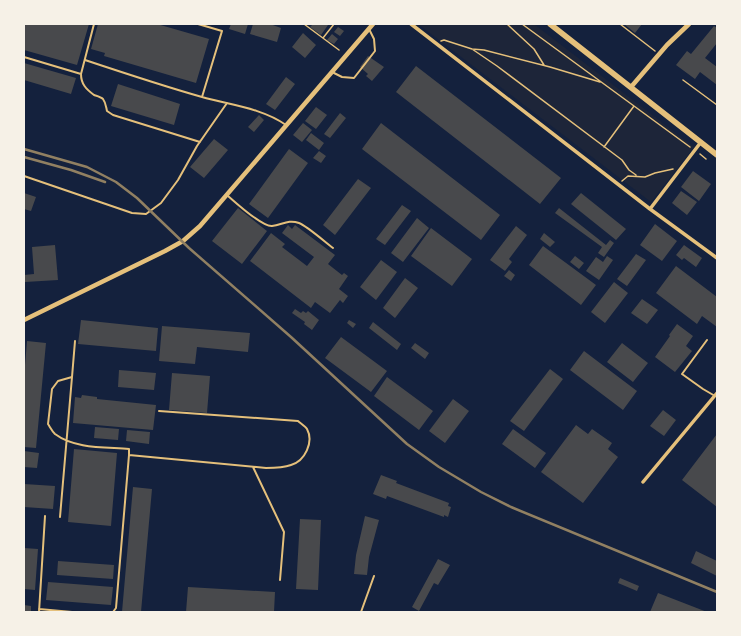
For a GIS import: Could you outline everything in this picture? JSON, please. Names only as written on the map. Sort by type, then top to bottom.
[{"type":"main road","points":[[550,24],[717,155]]},
{"type":"street","points":[[25,318],[183,241],[200,226],[373,24]]},
{"type":"street","points":[[411,24],[650,209],[717,258]]},
{"type":"street","points":[[631,87],[659,54],[689,24]]},
{"type":"street","points":[[650,209],[701,142]]},
{"type":"street","points":[[643,482],[716,394]]},
{"type":"lane","points":[[94,24],[81,74],[81,81],[84,86],[102,98],[106,103],[107,111],[113,115],[200,142]]},
{"type":"lane","points":[[198,24],[222,31],[202,97]]},
{"type":"lane","points":[[332,72],[342,77],[354,78],[375,51],[374,39],[369,28]]},
{"type":"lane","points":[[24,57],[81,74]]},
{"type":"lane","points":[[85,60],[202,97],[261,112],[279,120],[287,126]]},
{"type":"lane","points":[[24,176],[132,213],[146,214],[161,203],[178,180],[200,142],[227,103]]},
{"type":"lane","points":[[227,195],[265,224],[271,226],[290,221],[299,223],[333,248]]},
{"type":"lane","points":[[707,340],[682,374],[703,389],[716,394]]},
{"type":"lane","points":[[60,517],[75,341]]},
{"type":"lane","points":[[72,377],[58,381],[52,388],[48,424],[54,433],[80,445],[129,449],[116,608],[113,612]]},
{"type":"lane","points":[[129,454],[266,468],[293,465],[302,458],[308,448],[309,437],[307,428],[298,421],[159,412]]},
{"type":"lane","points":[[253,467],[284,532],[280,580]]},
{"type":"lane","points":[[45,516],[39,610],[72,612]]},
{"type":"lane","points":[[360,612],[374,576]]},
{"type":"path","points":[[304,24],[339,50]]},
{"type":"path","points":[[323,38],[334,24]]},
{"type":"path","points":[[507,24],[534,49],[544,65]]},
{"type":"path","points":[[522,24],[706,159]]},
{"type":"path","points":[[620,24],[659,54]]},
{"type":"path","points":[[434,42],[444,40],[472,49],[484,50],[544,65],[602,82]]},
{"type":"path","points":[[472,49],[523,84],[622,160],[628,170],[636,175],[645,177],[655,173],[673,170],[677,164]]},
{"type":"path","points":[[683,80],[717,105]]},
{"type":"path","points":[[604,147],[634,106]]},
{"type":"path","points":[[618,184],[628,176],[636,175]]},
{"type":"shaded area","points":[[418,24],[534,24],[694,147],[651,202]]},
{"type":"building","points":[[24,24],[89,24],[77,65],[24,50]]},
{"type":"building","points":[[98,24],[157,24],[209,39],[196,83],[104,56],[105,53],[91,49]]},
{"type":"building","points":[[231,24],[248,24],[245,34],[229,29]]},
{"type":"building","points":[[253,24],[270,24],[281,28],[277,42],[250,34]]},
{"type":"building","points":[[313,24],[328,25],[321,35],[310,27]]},
{"type":"building","points":[[624,24],[642,24],[635,33]]},
{"type":"building","points":[[714,26],[717,28],[717,43],[705,58],[717,67],[717,85],[700,72],[695,79],[676,65],[687,51],[691,54]]},
{"type":"building","points":[[338,27],[344,31],[340,36],[334,32]]},
{"type":"building","points":[[303,33],[316,45],[305,58],[292,47]]},
{"type":"building","points":[[332,34],[338,39],[334,44],[327,40]]},
{"type":"building","points":[[368,56],[384,67],[372,81],[366,76],[368,74],[360,67]]},
{"type":"building","points":[[24,63],[76,78],[71,94],[24,80]]},
{"type":"building","points":[[416,66],[561,178],[540,204],[396,92]]},
{"type":"building","points":[[286,77],[295,84],[275,110],[266,104]]},
{"type":"building","points":[[118,84],[180,104],[174,125],[111,106]]},
{"type":"building","points":[[316,107],[327,115],[316,129],[305,121]]},
{"type":"building","points":[[340,113],[346,118],[330,138],[324,134]]},
{"type":"building","points":[[259,115],[264,120],[254,132],[248,127]]},
{"type":"building","points":[[303,123],[312,130],[302,142],[293,135]]},
{"type":"building","points":[[381,123],[500,215],[481,240],[362,149]]},
{"type":"building","points":[[311,133],[324,143],[319,150],[306,140]]},
{"type":"building","points":[[214,139],[228,150],[204,178],[190,167]]},
{"type":"building","points":[[289,149],[308,163],[268,218],[249,204]]},
{"type":"building","points":[[319,151],[326,156],[321,163],[313,158]]},
{"type":"building","points":[[693,171],[711,184],[699,201],[681,187]]},
{"type":"building","points":[[358,179],[371,188],[335,235],[323,225]]},
{"type":"building","points":[[681,191],[697,202],[687,215],[672,203]]},
{"type":"building","points":[[24,193],[36,197],[31,211],[24,209]]},
{"type":"building","points":[[581,193],[626,229],[616,240],[571,204]]},
{"type":"building","points":[[402,205],[411,211],[385,245],[376,239]]},
{"type":"building","points":[[238,208],[267,231],[242,264],[212,241]]},
{"type":"building","points":[[559,208],[606,245],[610,240],[614,243],[604,257],[598,253],[602,247],[555,213]]},
{"type":"building","points":[[417,218],[429,228],[403,262],[391,253]]},
{"type":"building","points":[[655,224],[677,241],[662,261],[640,245]]},
{"type":"building","points":[[288,225],[292,229],[295,225],[335,255],[328,264],[342,275],[344,273],[348,276],[339,289],[348,296],[343,303],[340,300],[330,313],[315,302],[311,308],[250,261],[271,233],[285,244],[282,247],[307,266],[314,257],[282,233]]},
{"type":"building","points":[[516,226],[527,235],[509,259],[512,262],[505,271],[490,260]]},
{"type":"building","points":[[431,228],[472,259],[452,286],[411,256]]},
{"type":"building","points":[[544,233],[555,242],[550,247],[540,239]]},
{"type":"building","points":[[55,245],[58,280],[25,282],[24,275],[34,274],[32,247]]},
{"type":"building","points":[[684,245],[702,258],[696,267],[684,258],[682,260],[676,255]]},
{"type":"building","points":[[543,246],[596,285],[581,305],[529,265]]},
{"type":"building","points":[[636,254],[646,260],[627,286],[617,279]]},
{"type":"building","points":[[575,256],[584,263],[579,269],[570,262]]},
{"type":"building","points":[[607,256],[613,260],[599,280],[586,271],[596,257],[603,262]]},
{"type":"building","points":[[381,260],[397,272],[376,300],[360,287]]},
{"type":"building","points":[[676,266],[717,297],[717,327],[702,316],[697,324],[656,293]]},
{"type":"building","points":[[509,270],[515,275],[511,281],[504,276]]},
{"type":"building","points":[[405,278],[418,288],[395,318],[383,308]]},
{"type":"building","points":[[614,282],[628,293],[605,323],[591,312]]},
{"type":"building","points":[[642,299],[658,310],[647,324],[631,313]]},
{"type":"building","points":[[295,309],[301,313],[303,311],[306,313],[308,311],[319,320],[312,330],[304,324],[305,322],[292,313]]},
{"type":"building","points":[[81,320],[158,328],[156,351],[78,344]]},
{"type":"building","points":[[349,320],[356,324],[353,328],[347,323]]},
{"type":"building","points":[[373,322],[401,344],[397,350],[369,328]]},
{"type":"building","points":[[677,324],[693,336],[686,346],[692,351],[675,372],[655,357]]},
{"type":"building","points":[[162,326],[250,333],[248,352],[197,347],[195,364],[159,361]]},
{"type":"building","points":[[341,337],[387,371],[371,392],[325,358]]},
{"type":"building","points":[[27,341],[46,343],[36,448],[24,447],[24,377]]},
{"type":"building","points":[[415,343],[429,353],[425,359],[411,348]]},
{"type":"building","points":[[622,343],[648,363],[633,382],[607,362]]},
{"type":"building","points":[[584,351],[637,391],[623,410],[570,370]]},
{"type":"building","points":[[550,369],[563,379],[524,431],[510,421]]},
{"type":"building","points":[[119,370],[156,373],[154,390],[118,387]]},
{"type":"building","points":[[172,373],[210,376],[207,413],[169,410]]},
{"type":"building","points":[[387,377],[433,411],[419,430],[374,396]]},
{"type":"building","points":[[82,395],[97,397],[97,399],[156,405],[153,430],[73,423],[75,397],[81,398]]},
{"type":"building","points":[[453,399],[469,411],[445,443],[429,431]]},
{"type":"building","points":[[663,410],[676,420],[664,436],[650,426]]},
{"type":"building","points":[[576,425],[588,434],[592,429],[612,443],[608,449],[618,457],[583,503],[541,472]]},
{"type":"building","points":[[95,427],[119,429],[118,440],[94,438]]},
{"type":"building","points":[[513,429],[546,453],[535,468],[502,444]]},
{"type":"building","points":[[127,430],[150,432],[149,444],[126,441]]},
{"type":"building","points":[[717,434],[717,507],[682,480]]},
{"type":"building","points":[[74,449],[117,453],[111,526],[68,522]]},
{"type":"building","points":[[24,451],[39,453],[37,468],[24,467]]},
{"type":"building","points":[[381,475],[397,481],[396,483],[449,503],[448,506],[451,507],[448,517],[444,515],[444,517],[387,496],[386,499],[373,494]]},
{"type":"building","points":[[24,484],[55,486],[53,509],[24,507]]},
{"type":"building","points":[[133,487],[152,489],[141,612],[122,612]]},
{"type":"building","points":[[365,516],[379,520],[369,557],[367,575],[354,574],[356,555]]},
{"type":"building","points":[[300,519],[321,520],[318,590],[296,589]]},
{"type":"building","points":[[24,548],[38,549],[35,590],[24,589]]},
{"type":"building","points":[[696,551],[717,561],[717,576],[691,563]]},
{"type":"building","points":[[438,559],[450,565],[438,585],[434,583],[419,611],[412,607]]},
{"type":"building","points":[[58,561],[114,565],[113,579],[57,575]]},
{"type":"building","points":[[620,578],[639,586],[637,591],[618,583]]},
{"type":"building","points":[[48,582],[113,587],[111,605],[46,600]]},
{"type":"building","points":[[188,587],[275,592],[274,612],[186,612]]},
{"type":"building","points":[[658,593],[707,612],[650,612]]},
{"type":"building","points":[[24,605],[31,606],[31,612],[24,612]]},
{"type":"railway","points":[[24,149],[87,167],[116,182],[137,198],[189,248],[291,337],[407,444],[439,467],[481,492],[511,507],[717,592]]},
{"type":"railway","points":[[24,157],[71,170],[105,182]]}]
